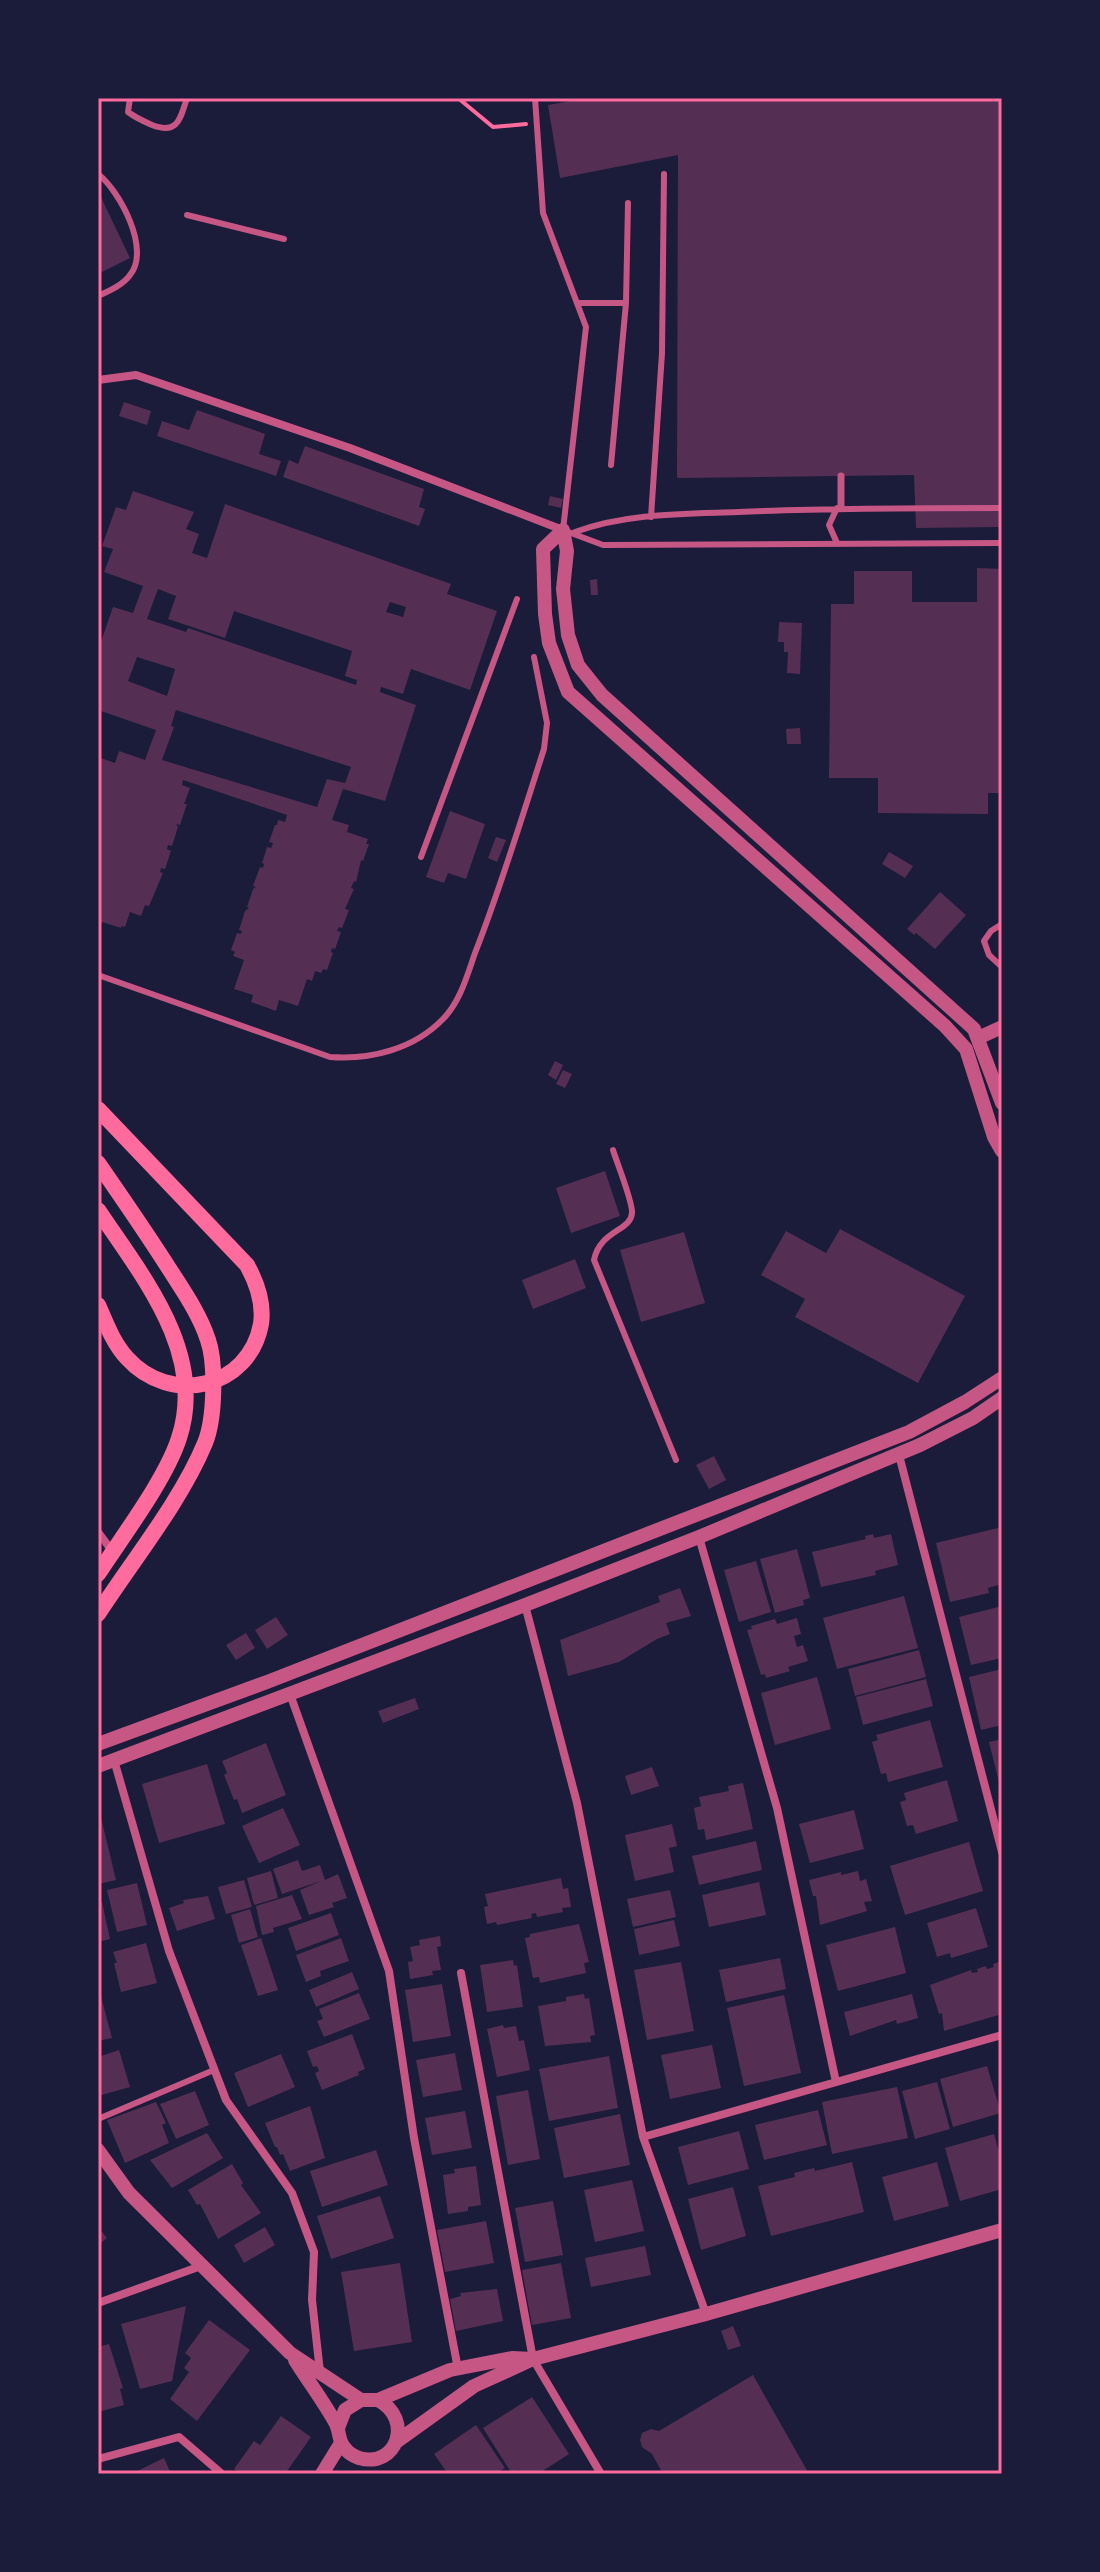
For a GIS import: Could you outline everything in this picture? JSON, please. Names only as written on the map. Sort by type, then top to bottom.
[{"type":"main road","points":[[98,1109],[247,1265],[256,1282],[261,1302],[261,1321],[257,1339],[248,1354],[219,1378],[184,1387],[166,1384],[142,1372],[115,1343],[98,1305]]},
{"type":"main road","points":[[98,1163],[136,1217],[199,1319],[211,1348],[213,1374],[206,1442],[166,1512],[98,1614]]},
{"type":"main road","points":[[98,1210],[167,1317],[177,1343],[185,1387],[180,1438],[156,1483],[98,1574]]},
{"type":"street","points":[[98,380],[136,375],[350,448],[569,531]]},
{"type":"street","points":[[839,508],[841,476]]},
{"type":"street","points":[[569,531],[563,589],[568,635],[578,665],[602,695],[974,1029],[997,1074],[1002,1103]]},
{"type":"street","points":[[569,531],[543,549],[549,643],[568,692],[945,1026],[966,1049],[994,1137],[1002,1151]]},
{"type":"street","points":[[978,1038],[1002,1027]]},
{"type":"street","points":[[98,1744],[518,1585],[909,1432],[1002,1378]]},
{"type":"street","points":[[98,1766],[699,1537],[947,1433],[1002,1398]]},
{"type":"street","points":[[899,1455],[1002,1852]]},
{"type":"street","points":[[692,1518],[777,1808],[836,2082]]},
{"type":"street","points":[[98,1532],[112,1552]]},
{"type":"street","points":[[518,1585],[577,1803],[643,2137],[706,2314]]},
{"type":"street","points":[[290,1694],[389,1971],[414,2138],[458,2369]]},
{"type":"street","points":[[114,1760],[169,1951],[226,2100],[292,2193],[314,2252],[312,2300],[320,2373]]},
{"type":"street","points":[[461,1973],[533,2359],[601,2474]]},
{"type":"street","points":[[643,2137],[1002,2035]]},
{"type":"street","points":[[98,2150],[129,2193],[290,2353],[361,2400]]},
{"type":"street","points":[[369,2474],[396,2442],[474,2386],[533,2359],[706,2314],[1002,2230]]},
{"type":"street","points":[[98,2303],[201,2266]]},
{"type":"street","points":[[290,2353],[338,2428],[341,2443],[355,2457],[374,2459],[383,2456]]},
{"type":"street","points":[[338,2428],[345,2410],[361,2400],[378,2400],[458,2369],[512,2358],[533,2359]]},
{"type":"street","points":[[378,2400],[394,2413],[399,2433],[396,2442]]},
{"type":"street","points":[[98,2459],[179,2437],[222,2474]]},
{"type":"street","points":[[322,2474],[341,2443]]},
{"type":"lane","points":[[130,98],[128,112],[164,130],[173,128],[187,98]]},
{"type":"lane","points":[[535,98],[543,213],[586,327],[569,531]]},
{"type":"lane","points":[[98,174],[121,202],[132,227],[138,256],[131,275],[98,296]]},
{"type":"lane","points":[[651,517],[662,353],[664,174]]},
{"type":"lane","points":[[611,465],[626,303],[628,203]]},
{"type":"lane","points":[[187,215],[284,239]]},
{"type":"lane","points":[[577,303],[626,303]]},
{"type":"lane","points":[[569,531],[651,517],[839,508],[1002,508]]},
{"type":"lane","points":[[837,543],[829,525],[839,508]]},
{"type":"lane","points":[[569,531],[603,545],[1002,543]]},
{"type":"lane","points":[[421,857],[517,599]]},
{"type":"lane","points":[[98,975],[330,1057],[355,1059],[384,1054],[441,1022],[456,1004],[484,931],[544,749],[547,723],[534,657]]},
{"type":"lane","points":[[1002,924],[991,931],[984,941],[989,955],[1002,967]]},
{"type":"lane","points":[[613,1150],[633,1212],[628,1224],[610,1234],[597,1247],[594,1260],[676,1460]]},
{"type":"lane","points":[[98,2119],[214,2070]]},
{"type":"path","points":[[458,98],[493,127],[537,123]]},
{"type":"building","points":[[588,98],[1002,98],[1002,527],[916,528],[914,475],[677,478],[678,155],[560,178],[548,105]]},
{"type":"building","points":[[98,191],[130,258],[98,274]]},
{"type":"building","points":[[124,402],[151,411],[147,425],[119,416]]},
{"type":"building","points":[[197,410],[265,434],[259,454],[281,461],[276,476],[157,436],[162,421],[189,430]]},
{"type":"building","points":[[305,446],[424,489],[419,507],[425,509],[419,526],[283,477],[289,460],[298,464]]},
{"type":"building","points":[[133,491],[194,512],[186,529],[199,534],[192,553],[207,558],[225,504],[451,584],[447,594],[497,611],[470,690],[411,669],[403,694],[381,687],[380,692],[416,705],[385,801],[343,789],[332,820],[349,825],[347,832],[368,839],[366,844],[369,844],[351,888],[354,889],[345,909],[349,910],[342,928],[339,927],[337,931],[341,932],[335,949],[332,948],[327,970],[323,969],[321,973],[315,971],[312,981],[307,979],[298,1006],[279,1000],[276,1011],[251,1002],[253,995],[234,989],[244,960],[233,956],[235,952],[231,950],[237,933],[241,934],[239,930],[245,911],[256,887],[253,886],[260,867],[263,868],[267,847],[271,848],[273,843],[269,842],[275,825],[278,820],[285,822],[287,815],[183,780],[182,785],[190,788],[184,804],[187,804],[180,825],[176,824],[178,827],[172,846],[168,845],[167,849],[171,851],[165,869],[161,868],[160,872],[163,873],[149,906],[145,905],[141,916],[130,912],[125,927],[102,922],[98,933],[98,757],[115,763],[119,751],[145,760],[156,730],[98,710],[98,650],[113,607],[133,613],[143,586],[104,572],[113,549],[102,546],[116,507],[126,510]],"holes":[[[158,589],[176,596],[168,619],[225,638],[234,611],[352,651],[345,676],[357,680],[356,685],[188,628],[186,632],[147,619]],[[390,602],[406,607],[403,617],[386,612]],[[137,657],[175,669],[167,696],[128,681]],[[176,710],[351,767],[345,783],[327,779],[317,807],[162,760],[174,727],[171,726]]]},
{"type":"building","points":[[550,496],[563,499],[561,508],[548,505]]},
{"type":"building","points":[[977,568],[1002,569],[1002,793],[988,793],[988,814],[878,813],[878,778],[829,778],[831,604],[854,604],[854,571],[912,571],[912,602],[977,602]]},
{"type":"building","points":[[597,579],[598,595],[591,595],[590,580]]},
{"type":"building","points":[[779,622],[802,623],[800,674],[787,673],[788,652],[784,652],[784,642],[778,642]]},
{"type":"building","points":[[800,728],[801,744],[787,744],[786,729]]},
{"type":"building","points":[[450,811],[485,824],[466,879],[448,873],[444,883],[426,877]]},
{"type":"building","points":[[496,837],[506,840],[497,862],[488,858]]},
{"type":"building","points":[[889,852],[913,866],[905,878],[882,864]]},
{"type":"building","points":[[940,892],[966,915],[935,949],[907,929]]},
{"type":"building","points":[[555,1061],[563,1065],[556,1080],[548,1075]]},
{"type":"building","points":[[563,1070],[572,1074],[565,1088],[556,1084]]},
{"type":"building","points":[[605,1171],[620,1216],[571,1233],[556,1188]]},
{"type":"building","points":[[840,1229],[965,1296],[918,1383],[795,1317],[805,1299],[761,1275],[786,1231],[826,1253]]},
{"type":"building","points":[[684,1232],[705,1303],[641,1322],[620,1250]]},
{"type":"building","points":[[575,1259],[586,1288],[533,1309],[522,1280]]},
{"type":"building","points":[[714,1456],[726,1480],[709,1489],[696,1465]]},
{"type":"building","points":[[1002,1527],[1002,1584],[988,1588],[989,1593],[950,1602],[936,1543]]},
{"type":"building","points":[[873,1534],[874,1538],[891,1534],[898,1565],[875,1571],[876,1575],[821,1587],[812,1552],[866,1539],[865,1536]]},
{"type":"building","points":[[797,1549],[810,1598],[803,1600],[804,1605],[775,1613],[760,1559]]},
{"type":"building","points":[[756,1561],[771,1612],[739,1622],[724,1570]]},
{"type":"building","points":[[680,1588],[691,1616],[666,1623],[670,1634],[619,1662],[568,1676],[560,1640],[660,1602],[658,1596]]},
{"type":"building","points":[[904,1596],[918,1648],[837,1669],[823,1618]]},
{"type":"building","points":[[1002,1606],[1002,1658],[971,1665],[959,1617]]},
{"type":"building","points":[[276,1617],[288,1635],[267,1649],[255,1630]]},
{"type":"building","points":[[797,1618],[801,1634],[794,1636],[797,1647],[803,1645],[808,1661],[788,1667],[790,1671],[766,1678],[765,1674],[761,1675],[747,1630],[775,1619],[777,1624]]},
{"type":"building","points":[[246,1633],[255,1648],[236,1660],[226,1645]]},
{"type":"building","points":[[919,1650],[926,1677],[855,1696],[848,1669]]},
{"type":"building","points":[[1002,1669],[1002,1725],[981,1730],[969,1677]]},
{"type":"building","points":[[817,1677],[831,1729],[775,1745],[761,1693]]},
{"type":"building","points":[[926,1679],[933,1706],[863,1725],[856,1697]]},
{"type":"building","points":[[415,1698],[419,1709],[383,1723],[378,1711]]},
{"type":"building","points":[[930,1720],[943,1767],[888,1782],[886,1773],[881,1774],[872,1742],[878,1740],[876,1735]]},
{"type":"building","points":[[1002,1739],[1002,1789],[1001,1790],[989,1742]]},
{"type":"building","points":[[266,1743],[286,1795],[242,1813],[224,1775],[227,1773],[222,1761]]},
{"type":"building","points":[[207,1764],[225,1824],[159,1843],[142,1784]]},
{"type":"building","points":[[652,1767],[659,1786],[631,1795],[625,1776]]},
{"type":"building","points":[[947,1780],[958,1821],[916,1834],[913,1825],[907,1826],[900,1802],[906,1800],[904,1793]]},
{"type":"building","points":[[743,1783],[753,1829],[706,1840],[704,1829],[698,1830],[694,1808],[701,1806],[699,1797],[729,1791],[728,1786]]},
{"type":"building","points":[[98,1805],[116,1880],[98,1884]]},
{"type":"building","points":[[283,1808],[300,1845],[259,1863],[242,1826]]},
{"type":"building","points":[[854,1810],[864,1849],[810,1863],[799,1824]]},
{"type":"building","points":[[672,1824],[677,1846],[669,1848],[674,1872],[635,1881],[625,1835]]},
{"type":"building","points":[[756,1841],[762,1870],[699,1885],[692,1856]]},
{"type":"building","points":[[969,1842],[983,1891],[905,1915],[890,1866]]},
{"type":"building","points":[[298,1860],[302,1871],[320,1865],[325,1880],[338,1874],[347,1898],[332,1903],[334,1907],[309,1915],[300,1890],[321,1881],[282,1894],[273,1869]]},
{"type":"building","points":[[271,1871],[278,1898],[254,1905],[247,1878]]},
{"type":"building","points":[[858,1871],[860,1881],[866,1879],[872,1901],[864,1902],[867,1911],[820,1925],[816,1896],[813,1896],[809,1880]]},
{"type":"building","points":[[561,1878],[563,1889],[568,1888],[571,1907],[562,1908],[563,1912],[537,1917],[536,1913],[531,1914],[532,1918],[487,1924],[485,1894]]},
{"type":"building","points":[[244,1880],[252,1907],[226,1914],[218,1887]]},
{"type":"building","points":[[759,1882],[766,1915],[709,1927],[702,1895]]},
{"type":"building","points":[[137,1883],[147,1925],[117,1932],[107,1890]]},
{"type":"building","points":[[670,1890],[676,1917],[633,1927],[627,1899]]},
{"type":"building","points":[[292,1895],[302,1919],[273,1928],[274,1932],[262,1935],[256,1906]]},
{"type":"building","points":[[208,1896],[215,1919],[177,1931],[169,1908],[184,1903],[183,1900]]},
{"type":"building","points":[[102,1902],[110,1939],[98,1942],[98,1903]]},
{"type":"building","points":[[976,1908],[988,1947],[951,1958],[950,1953],[937,1957],[927,1923]]},
{"type":"building","points":[[250,1909],[258,1937],[239,1943],[231,1915]]},
{"type":"building","points":[[331,1913],[339,1935],[296,1951],[288,1928]]},
{"type":"building","points":[[674,1920],[680,1946],[639,1955],[634,1929]]},
{"type":"building","points":[[579,1924],[589,1962],[584,1963],[586,1973],[540,1983],[539,1977],[533,1978],[525,1938],[530,1934]]},
{"type":"building","points":[[895,1927],[906,1973],[838,1991],[826,1945]]},
{"type":"building","points":[[440,1936],[441,1946],[437,1947],[441,1970],[432,1971],[433,1975],[410,1979],[408,1962],[413,1961],[410,1947],[420,1945],[419,1940]]},
{"type":"building","points":[[261,1938],[278,1990],[258,1996],[241,1945]]},
{"type":"building","points":[[341,1938],[349,1961],[320,1971],[321,1976],[306,1982],[296,1955]]},
{"type":"building","points":[[146,1943],[157,1983],[121,1992],[113,1952]]},
{"type":"building","points":[[780,1958],[786,1989],[726,2002],[719,1970]]},
{"type":"building","points":[[513,1960],[514,1966],[517,1965],[523,2007],[487,2012],[480,1965]]},
{"type":"building","points":[[1002,1961],[1002,2014],[944,2031],[942,2013],[939,2014],[930,1985],[971,1970],[972,1973],[986,1966],[987,1969],[994,1967],[993,1964]]},
{"type":"building","points":[[681,1962],[694,2031],[647,2040],[634,1970]]},
{"type":"building","points":[[352,1972],[359,1989],[316,2007],[309,1990]]},
{"type":"building","points":[[442,1984],[451,2036],[413,2042],[405,1990]]},
{"type":"building","points":[[98,1985],[112,2038],[98,2041]]},
{"type":"building","points":[[359,1993],[370,2019],[324,2037],[317,2021],[323,2019],[319,2009]]},
{"type":"building","points":[[584,1994],[585,1999],[589,1998],[595,2035],[590,2036],[591,2042],[545,2046],[538,2006]]},
{"type":"building","points":[[912,1994],[918,2018],[897,2024],[896,2020],[850,2036],[844,2012]]},
{"type":"building","points":[[784,1995],[801,2073],[744,2086],[727,2008]]},
{"type":"building","points":[[503,2025],[504,2028],[516,2026],[519,2041],[524,2040],[530,2070],[497,2077],[487,2029]]},
{"type":"building","points":[[352,2034],[365,2069],[358,2072],[359,2075],[322,2090],[315,2073],[319,2071],[317,2066],[313,2067],[307,2051]]},
{"type":"building","points":[[712,2045],[721,2088],[670,2099],[661,2055]]},
{"type":"building","points":[[119,2050],[130,2087],[98,2096],[98,2057]]},
{"type":"building","points":[[455,2053],[462,2090],[423,2097],[416,2060]]},
{"type":"building","points":[[281,2054],[295,2087],[248,2107],[234,2073]]},
{"type":"building","points":[[609,2056],[618,2108],[549,2121],[539,2069]]},
{"type":"building","points":[[987,2066],[1001,2113],[953,2127],[940,2079]]},
{"type":"building","points":[[937,2082],[950,2129],[915,2139],[902,2091]]},
{"type":"building","points":[[897,2087],[908,2138],[832,2154],[822,2102]]},
{"type":"building","points":[[528,2090],[540,2159],[508,2165],[496,2096]]},
{"type":"building","points":[[195,2091],[209,2125],[176,2139],[160,2104]]},
{"type":"building","points":[[156,2102],[166,2123],[162,2125],[169,2143],[125,2163],[107,2120]]},
{"type":"building","points":[[310,2106],[325,2158],[290,2171],[265,2123]]},
{"type":"building","points":[[818,2110],[827,2145],[764,2160],[755,2125]]},
{"type":"building","points":[[465,2111],[472,2148],[432,2155],[425,2118]]},
{"type":"building","points":[[620,2114],[630,2165],[564,2178],[554,2128]]},
{"type":"building","points":[[739,2131],[749,2169],[688,2185],[678,2147]]},
{"type":"building","points":[[207,2133],[223,2158],[172,2188],[150,2160]]},
{"type":"building","points":[[994,2134],[1002,2162],[1002,2189],[960,2201],[945,2148]]},
{"type":"building","points":[[376,2150],[388,2185],[322,2207],[310,2171]]},
{"type":"building","points":[[852,2162],[864,2212],[771,2236],[758,2186],[795,2177],[794,2173]]},
{"type":"building","points":[[937,2162],[949,2206],[894,2221],[882,2177]]},
{"type":"building","points":[[232,2164],[243,2183],[241,2185],[261,2213],[218,2239],[200,2204],[197,2205],[188,2190]]},
{"type":"building","points":[[476,2166],[481,2205],[448,2214],[443,2175],[455,2173],[454,2169]]},
{"type":"building","points":[[632,2180],[644,2231],[595,2242],[584,2190]]},
{"type":"building","points":[[733,2187],[746,2236],[701,2250],[688,2199]]},
{"type":"building","points":[[380,2196],[394,2238],[331,2259],[317,2216]]},
{"type":"building","points":[[553,2201],[563,2255],[525,2262],[515,2208]]},
{"type":"building","points":[[486,2221],[494,2263],[445,2272],[437,2230]]},
{"type":"building","points":[[98,2227],[107,2238],[98,2245]]},
{"type":"building","points":[[265,2227],[275,2245],[244,2263],[234,2245]]},
{"type":"building","points":[[645,2246],[651,2275],[591,2287],[585,2258]]},
{"type":"building","points":[[400,2263],[412,2342],[354,2351],[341,2272]]},
{"type":"building","points":[[561,2263],[571,2318],[532,2325],[522,2270]]},
{"type":"building","points":[[497,2289],[503,2321],[456,2331],[450,2299],[461,2296],[460,2293]]},
{"type":"building","points":[[186,2306],[172,2381],[140,2389],[121,2324]]},
{"type":"building","points":[[209,2320],[250,2350],[197,2421],[170,2399],[189,2372],[184,2368],[191,2358],[185,2353]]},
{"type":"building","points":[[733,2326],[741,2346],[728,2350],[721,2331]]},
{"type":"building","points":[[109,2344],[123,2388],[120,2389],[124,2405],[98,2412],[98,2347]]},
{"type":"building","points":[[753,2375],[809,2474],[663,2474],[652,2454],[642,2447],[642,2433],[651,2429],[659,2431]]},
{"type":"building","points":[[532,2397],[569,2454],[538,2474],[521,2474],[519,2470],[512,2474],[483,2428]]},
{"type":"building","points":[[281,2416],[311,2437],[285,2474],[241,2474],[234,2469],[254,2441],[260,2445]]},
{"type":"building","points":[[476,2425],[505,2468],[495,2474],[448,2474],[434,2454]]},
{"type":"building","points":[[164,2458],[171,2474],[131,2474]]}]
